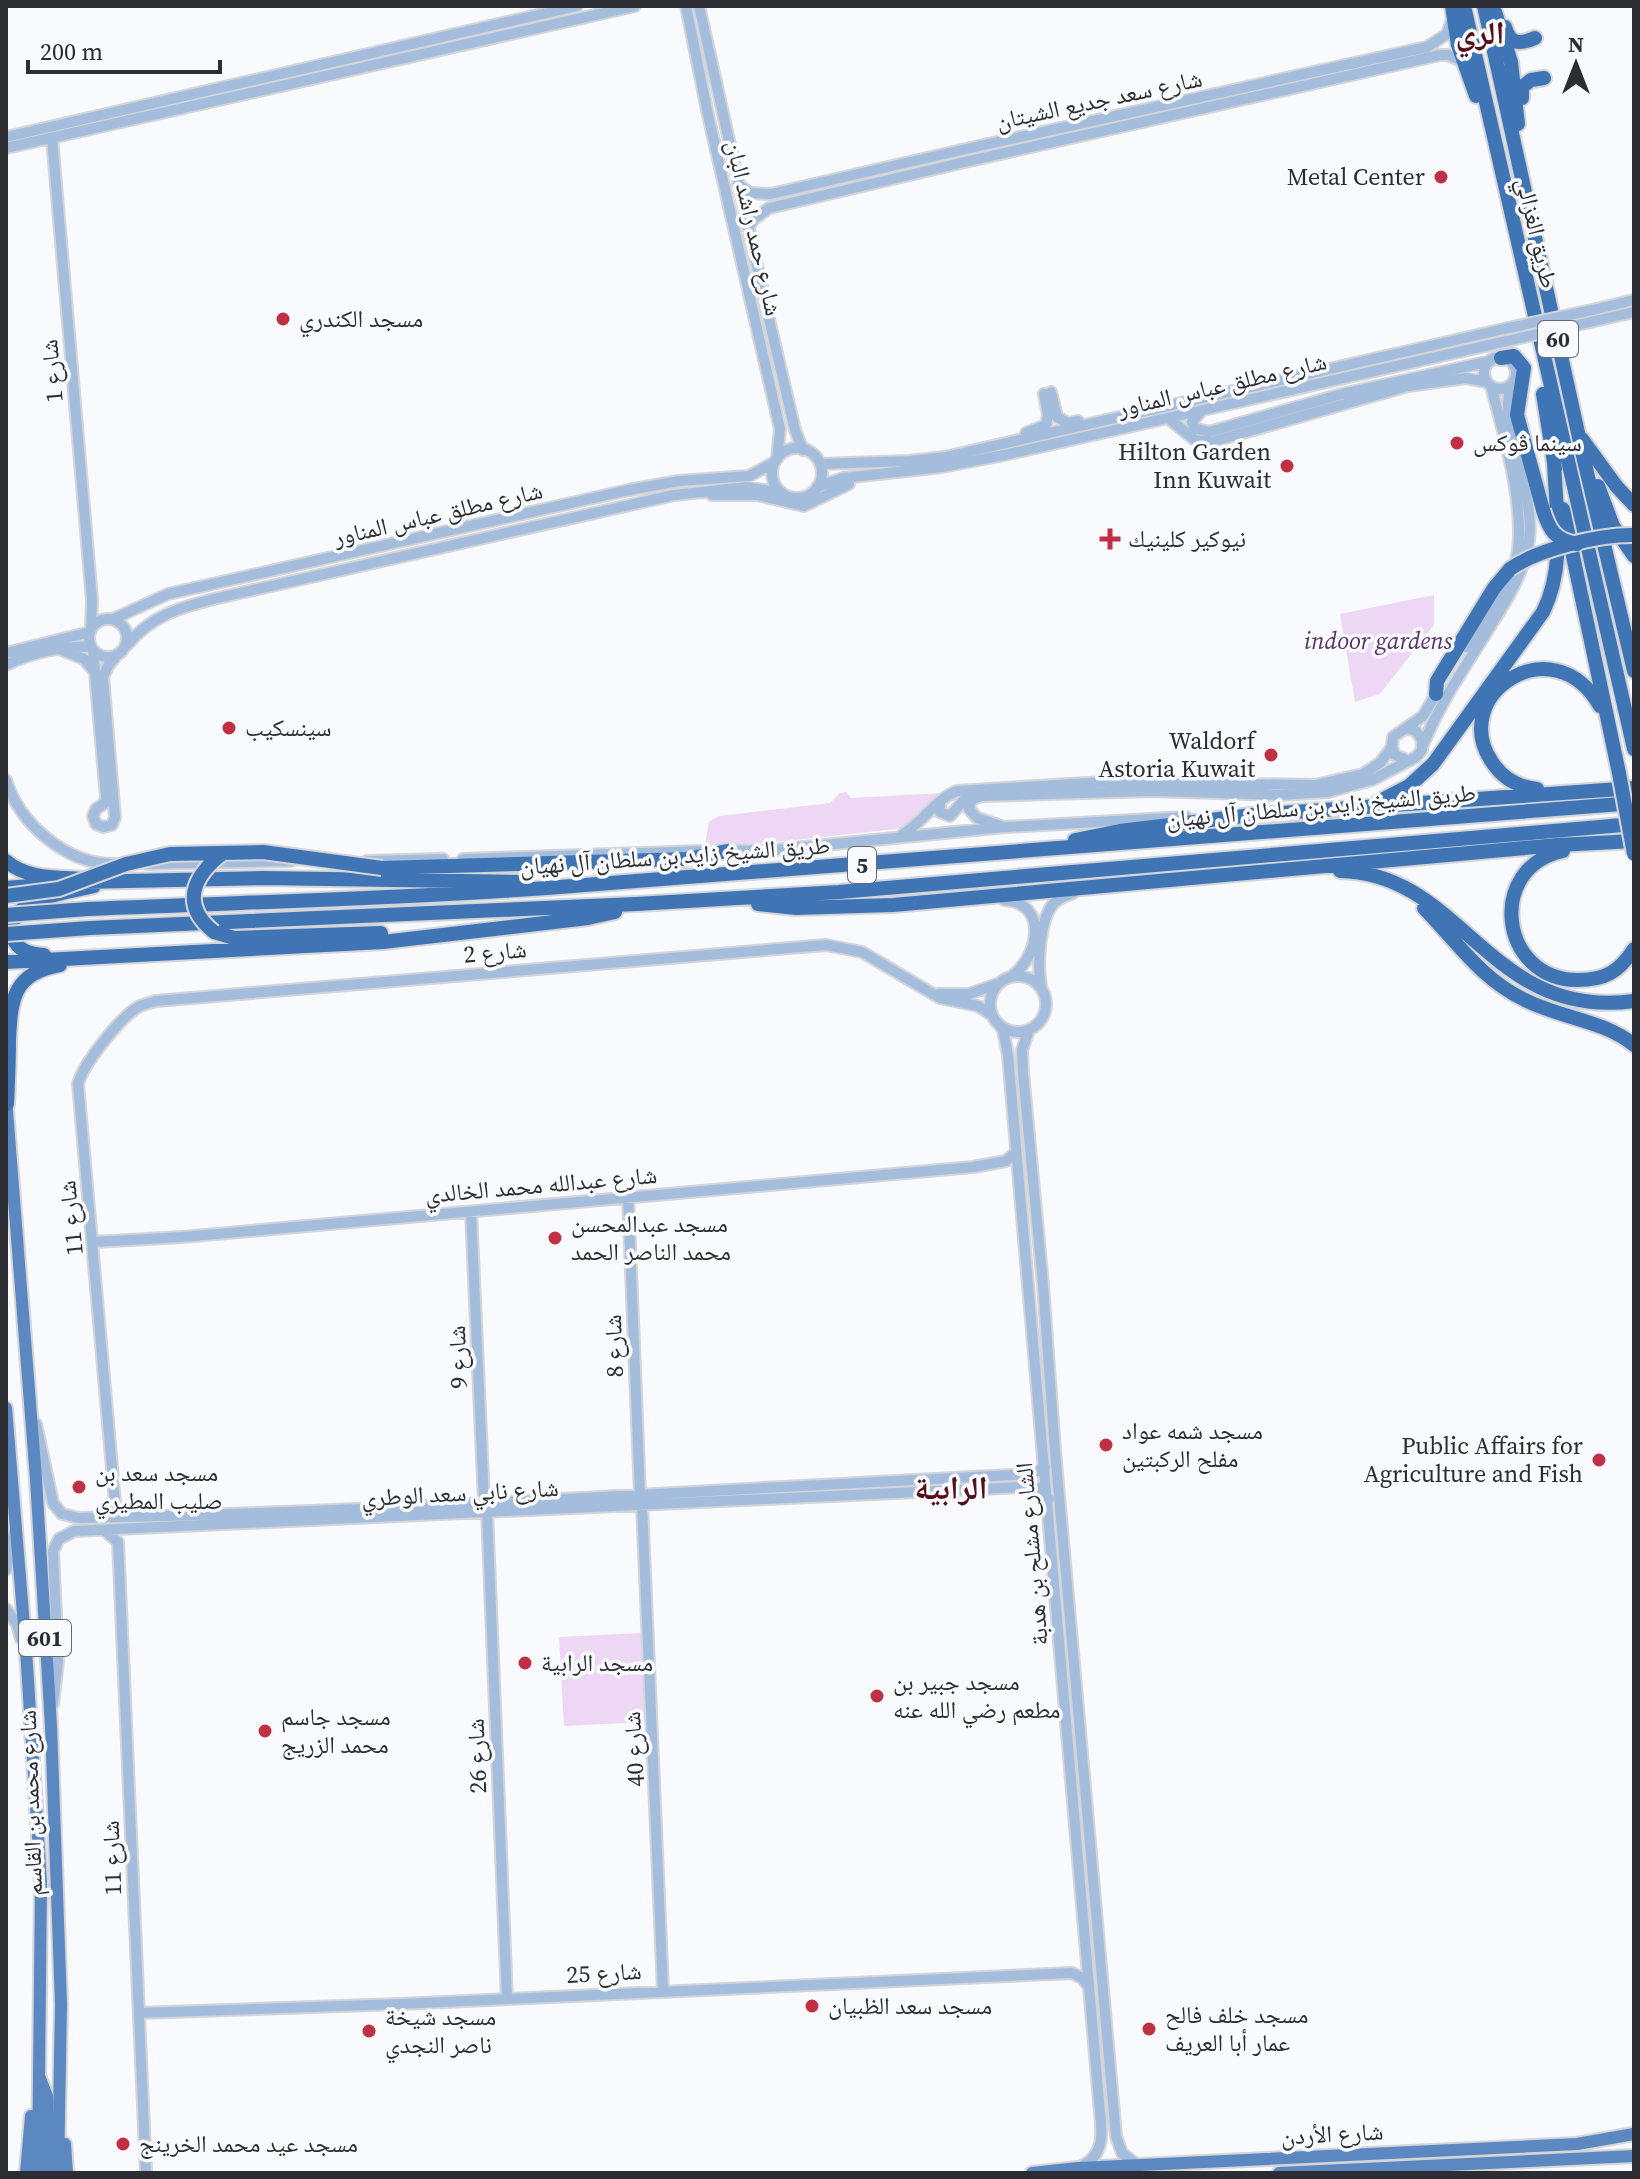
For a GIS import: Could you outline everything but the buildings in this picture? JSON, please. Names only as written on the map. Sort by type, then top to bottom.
[{"type":"highway","name":"طريق الغزالي","points":[[1484,6],[1634,671]]},
{"type":"highway","points":[[1495,6],[1515,80],[1519,164]]},
{"type":"highway","points":[[1495,6],[1508,37],[1518,42],[1535,38]]},
{"type":"highway","name":"طريق الغزالي","points":[[1457,9],[1500,168],[1634,749]]},
{"type":"highway","points":[[1457,9],[1458,45],[1500,168]]},
{"type":"highway","points":[[1519,134],[1523,121],[1522,87],[1531,80],[1544,78]]},
{"type":"highway","points":[[1541,350],[1543,395],[1554,462],[1634,854]]},
{"type":"highway","points":[[1496,359],[1514,356],[1524,368],[1517,415],[1543,510],[1553,534],[1577,544]]},
{"type":"highway","points":[[1579,434],[1611,480],[1634,505]]},
{"type":"highway","points":[[1584,460],[1594,476],[1613,526],[1634,556]]},
{"type":"highway","points":[[1323,810],[1378,802],[1393,796],[1421,776],[1536,623],[1549,597],[1556,570],[1554,462]]},
{"type":"highway","points":[[1436,694],[1437,681],[1494,588],[1510,569],[1528,558],[1577,544],[1605,537],[1633,536]]},
{"type":"highway","points":[[1586,792],[1524,788],[1510,782],[1497,770],[1482,742],[1480,726],[1484,709],[1505,682],[1535,669],[1553,669],[1572,675],[1587,687],[1605,715]]},
{"type":"highway","points":[[1020,852],[1120,831],[1252,815],[1634,788]]},
{"type":"highway","name":"طريق الشيخ زايد بن سلطان آل نهيان","points":[[6,915],[545,888],[1634,803]]},
{"type":"highway","name":"طريق الشيخ زايد بن سلطان آل نهيان","points":[[6,934],[736,899],[1634,824]]},
{"type":"highway","points":[[1359,863],[1611,826]]},
{"type":"highway","points":[[736,899],[767,906],[821,908],[966,899],[1634,841]]},
{"type":"highway","points":[[1605,842],[1558,852],[1533,865],[1520,878],[1511,923],[1525,956],[1554,978],[1596,980],[1624,963],[1634,949]]},
{"type":"highway","points":[[6,896],[59,889],[151,857],[275,853],[382,868],[686,859],[727,851]]},
{"type":"highway","points":[[223,853],[203,870],[195,888],[196,908],[200,918],[214,932],[234,938],[378,934],[522,925]]},
{"type":"highway","points":[[6,861],[22,872],[33,875],[114,880]]},
{"type":"highway","points":[[1275,870],[1346,871],[1379,876],[1415,892],[1506,968],[1531,984],[1548,992],[1594,1004],[1634,1001]]},
{"type":"highway","points":[[6,888],[114,880],[262,878],[502,880],[545,888]]},
{"type":"highway","points":[[75,958],[24,951],[13,937],[11,926],[15,916],[32,903],[114,880]]},
{"type":"highway","points":[[1401,885],[1464,955],[1507,991],[1545,1009],[1605,1029],[1634,1045]]},
{"type":"highway","points":[[6,962],[383,942],[588,918],[636,904]]},
{"type":"highway","points":[[7,1104],[11,1003],[18,988],[30,976],[57,965],[179,952]]},
{"type":"main road","name":"شارع محمد بن القاسم","points":[[6,1098],[51,1726],[61,2004],[58,2173]]},
{"type":"main road","name":"شارع محمد بن القاسم","points":[[6,1408],[41,1883],[38,2173]]},
{"type":"main road","points":[[41,1883],[48,1877],[53,1881],[54,1978],[61,2004]]},
{"type":"main road","points":[[26,2173],[32,2094],[37,2073]]},
{"type":"main road","points":[[37,2073],[47,2096],[47,2173]]},
{"type":"main road","points":[[60,2084],[67,2173]]},
{"type":"main road","name":"شارع الأردن","points":[[1032,2173],[1078,2168],[1577,2144],[1634,2134]]},
{"type":"main road","points":[[1498,2162],[1534,2156],[1537,2149],[1533,2146]]},
{"type":"main road","name":"شارع الأردن","points":[[1279,2173],[1634,2156]]},
{"type":"main road","points":[[1257,2173],[1253,2169],[1256,2163],[1298,2158]]},
{"type":"main road","points":[[1413,2173],[1426,2166]]},
{"type":"street","points":[[6,137],[577,6]]},
{"type":"street","points":[[6,148],[635,6]]},
{"type":"street","points":[[678,6],[690,23]]},
{"type":"street","name":"شارع حمد راشد البان","points":[[686,6],[780,429],[776,460]]},
{"type":"street","name":"شارع حمد راشد البان","points":[[699,6],[773,337],[795,430],[803,450]]},
{"type":"street","name":"شارع سعد جديع الشيتان","points":[[748,228],[761,213],[779,205],[969,161],[988,150],[1436,43],[1447,34],[1457,9]]},
{"type":"street","name":"شارع سعد جديع الشيتان","points":[[738,184],[750,193],[776,193],[966,149],[988,150],[1347,77],[1440,55],[1464,62]]},
{"type":"street","points":[[1373,59],[1369,67],[1375,71]]},
{"type":"street","points":[[1345,65],[1352,71],[1347,77]]},
{"type":"street","points":[[245,82],[242,89],[247,94]]},
{"type":"street","points":[[228,86],[234,91],[230,98]]},
{"type":"street","points":[[704,97],[713,98],[718,93]]},
{"type":"street","points":[[708,115],[715,110],[723,114]]},
{"type":"street","name":"شارع 1","points":[[52,138],[92,600],[90,630]]},
{"type":"street","points":[[966,149],[971,154],[969,161]]},
{"type":"street","points":[[776,193],[774,201],[779,205]]},
{"type":"street","name":"شارع مطلق عباس المناور","points":[[817,487],[843,478],[956,464],[1507,341],[1634,300]]},
{"type":"street","name":"شارع مطلق عباس المناور","points":[[820,464],[909,461],[989,448],[1504,329],[1598,314],[1634,312]]},
{"type":"street","points":[[760,345],[765,336],[773,337]]},
{"type":"street","points":[[1407,760],[1395,755],[1393,737],[1423,716],[1516,565],[1520,522],[1485,371],[1496,359]]},
{"type":"street","points":[[940,802],[940,812],[950,816],[967,798],[981,796],[1152,791],[1313,794],[1357,785],[1420,754],[1442,704],[1517,580],[1527,550],[1529,507],[1506,409],[1516,375],[1515,368],[1508,360],[1496,359],[1340,399],[1211,442],[1195,440],[1168,418]]},
{"type":"street","points":[[1340,399],[1459,378],[1500,389],[1512,384]]},
{"type":"street","points":[[989,448],[1004,439],[1046,425],[1047,393],[1061,421],[1108,421]]},
{"type":"street","points":[[1203,409],[1194,416],[1194,428],[1209,432],[1234,432]]},
{"type":"street","points":[[780,429],[787,436],[795,430]]},
{"type":"street","points":[[803,450],[820,464],[821,480],[805,497],[796,498],[781,493],[773,479],[776,460],[786,451],[803,450]]},
{"type":"street","name":"شارع مطلق عباس المناور","points":[[111,619],[168,594],[629,490],[679,481],[749,476],[776,460]]},
{"type":"street","points":[[674,495],[757,495],[804,506],[839,487],[886,473]]},
{"type":"street","name":"شارع مطلق عباس المناور","points":[[127,645],[147,623],[174,609],[218,598],[674,495],[747,487],[781,493]]},
{"type":"street","points":[[90,630],[106,797],[105,803],[96,809],[93,816],[96,824],[103,827],[112,825],[115,817],[103,677],[108,666],[127,645],[126,629],[92,600]]},
{"type":"street","points":[[135,609],[135,620],[147,623]]},
{"type":"street","points":[[6,653],[90,630],[98,621],[111,619]]},
{"type":"street","points":[[6,665],[60,649],[92,649],[101,656],[117,655]]},
{"type":"street","points":[[60,649],[84,659],[95,673]]},
{"type":"street","points":[[1406,728],[1420,735],[1423,745]]},
{"type":"street","points":[[900,836],[919,824],[949,794],[960,790],[1104,782],[1315,785],[1363,774],[1380,763],[1392,747]]},
{"type":"street","points":[[6,780],[14,798],[41,833],[67,851],[91,863],[103,865],[774,850],[1005,827],[1252,815]]},
{"type":"street","points":[[981,796],[970,802],[970,812],[980,820],[1005,827]]},
{"type":"street","points":[[1000,982],[992,994],[995,1019],[1012,1032],[1029,1030],[1042,1020],[1047,1004],[1037,957],[1051,908],[1064,896],[1106,885]]},
{"type":"street","points":[[933,994],[960,996],[1000,982],[1021,970],[1028,956],[1035,928],[1029,908],[1017,901],[966,899]]},
{"type":"street","name":"شارع 2","points":[[81,1074],[132,1011],[156,1001],[826,945],[851,949],[874,958],[933,994],[950,1002],[978,1006],[995,1019]]},
{"type":"street","points":[[1012,976],[1026,977],[1042,988]]},
{"type":"street","name":"الشارع مشلح بن هدبة","points":[[995,1019],[1003,1030],[1008,1055],[1049,1499],[1101,2138]]},
{"type":"street","name":"الشارع مشلح بن هدبة","points":[[1029,1030],[1022,1050],[1023,1073],[1116,2136]]},
{"type":"street","name":"شارع 11","points":[[81,1074],[78,1094],[94,1242],[115,1502],[102,1517]]},
{"type":"street","name":"شارع عبدالله محمد الخالدي","points":[[991,1166],[1006,1161],[1016,1152]]},
{"type":"street","name":"شارع عبدالله محمد الخالدي","points":[[94,1242],[182,1237],[991,1166],[1007,1168],[1018,1177]]},
{"type":"street","name":"شارع 8","points":[[628,1197],[641,1500]]},
{"type":"street","name":"شارع 9","points":[[471,1212],[486,1507]]},
{"type":"street","name":"شارع نابي سعد الوطري","points":[[29,1394],[53,1503],[62,1514],[71,1517],[486,1507]]},
{"type":"street","points":[[1038,1398],[1046,1403],[1052,1398]]},
{"type":"street","points":[[1040,1421],[1047,1417],[1054,1419]]},
{"type":"street","name":"شارع نابي سعد الوطري","points":[[927,1486],[1032,1474],[1045,1467]]},
{"type":"street","name":"شارع نابي سعد الوطري","points":[[51,1726],[58,1661],[53,1551],[65,1535],[74,1531],[550,1503],[927,1486],[1039,1488],[1049,1499]]},
{"type":"street","name":"شارع 40","points":[[641,1500],[663,1990]]},
{"type":"street","points":[[102,1517],[93,1524],[118,1542],[142,1522],[115,1502]]},
{"type":"street","name":"شارع 26","points":[[486,1507],[507,1999]]},
{"type":"street","points":[[6,1570],[15,1527]]},
{"type":"street","name":"شارع 11","points":[[118,1542],[146,2173]]},
{"type":"street","points":[[6,1609],[20,1631],[36,1799]]},
{"type":"street","points":[[1076,1850],[1083,1843],[1091,1849]]},
{"type":"street","points":[[1087,1957],[1072,1973],[1082,1978],[1089,1987]]},
{"type":"street","name":"شارع 25","points":[[139,2013],[1072,1973]]},
{"type":"street","points":[[1101,2138],[1110,2145],[1116,2136]]},
{"type":"street","points":[[1116,2136],[1122,2153],[1139,2166]]},
{"type":"street","points":[[1078,2168],[1094,2158],[1101,2148],[1101,2138]]},
{"type":"green space","name":"indoor gardens","points":[[1434,595],[1434,625],[1380,694],[1355,702],[1340,614]]},
{"type":"green space","points":[[846,792],[851,798],[943,793],[911,825],[896,829],[768,843],[705,845],[709,822],[719,816],[830,803],[840,793]]},
{"type":"green space","points":[[642,1633],[647,1722],[564,1726],[559,1637]]},
{"type":"place","name":"Metal Center","points":[[1441,177]]},
{"type":"place","name":"مسجد الكندري","points":[[283,319]]},
{"type":"place","name":"سينما ڤوكس","points":[[1457,443]]},
{"type":"place","name":"Hilton Garden Inn Kuwait","points":[[1287,466]]},
{"type":"place","name":"نيوكير كلينيك","points":[[1110,539]]},
{"type":"place","name":"سينسكيب","points":[[229,728]]},
{"type":"place","name":"Waldorf Astoria Kuwait","points":[[1271,755]]},
{"type":"place","name":"مسجد عبدالمحسن محمد الناصر الحمد","points":[[555,1238]]},
{"type":"place","name":"مسجد شمه عواد مفلح الركبتين","points":[[1106,1445]]},
{"type":"place","name":"Public Affairs for Agriculture and Fish","points":[[1599,1460]]},
{"type":"place","name":"مسجد سعد بن صليب المطيري","points":[[79,1487]]},
{"type":"place","name":"مسجد الرابية","points":[[525,1663]]},
{"type":"place","name":"مسجد جبير بن مطعم رضي الله عنه","points":[[877,1696]]},
{"type":"place","name":"مسجد جاسم محمد الزريج","points":[[265,1731]]},
{"type":"place","name":"مسجد سعد الظبيان","points":[[812,2006]]},
{"type":"place","name":"مسجد خلف فالح عمار أبا العريف","points":[[1149,2029]]},
{"type":"place","name":"مسجد شيخة ناصر النجدي","points":[[369,2031]]},
{"type":"place","name":"مسجد عيد محمد الخرينج","points":[[123,2144]]},
{"type":"district","name":"الري","points":[[1480,33]]},
{"type":"district","name":"الرابية","points":[[951,1488]]}]
